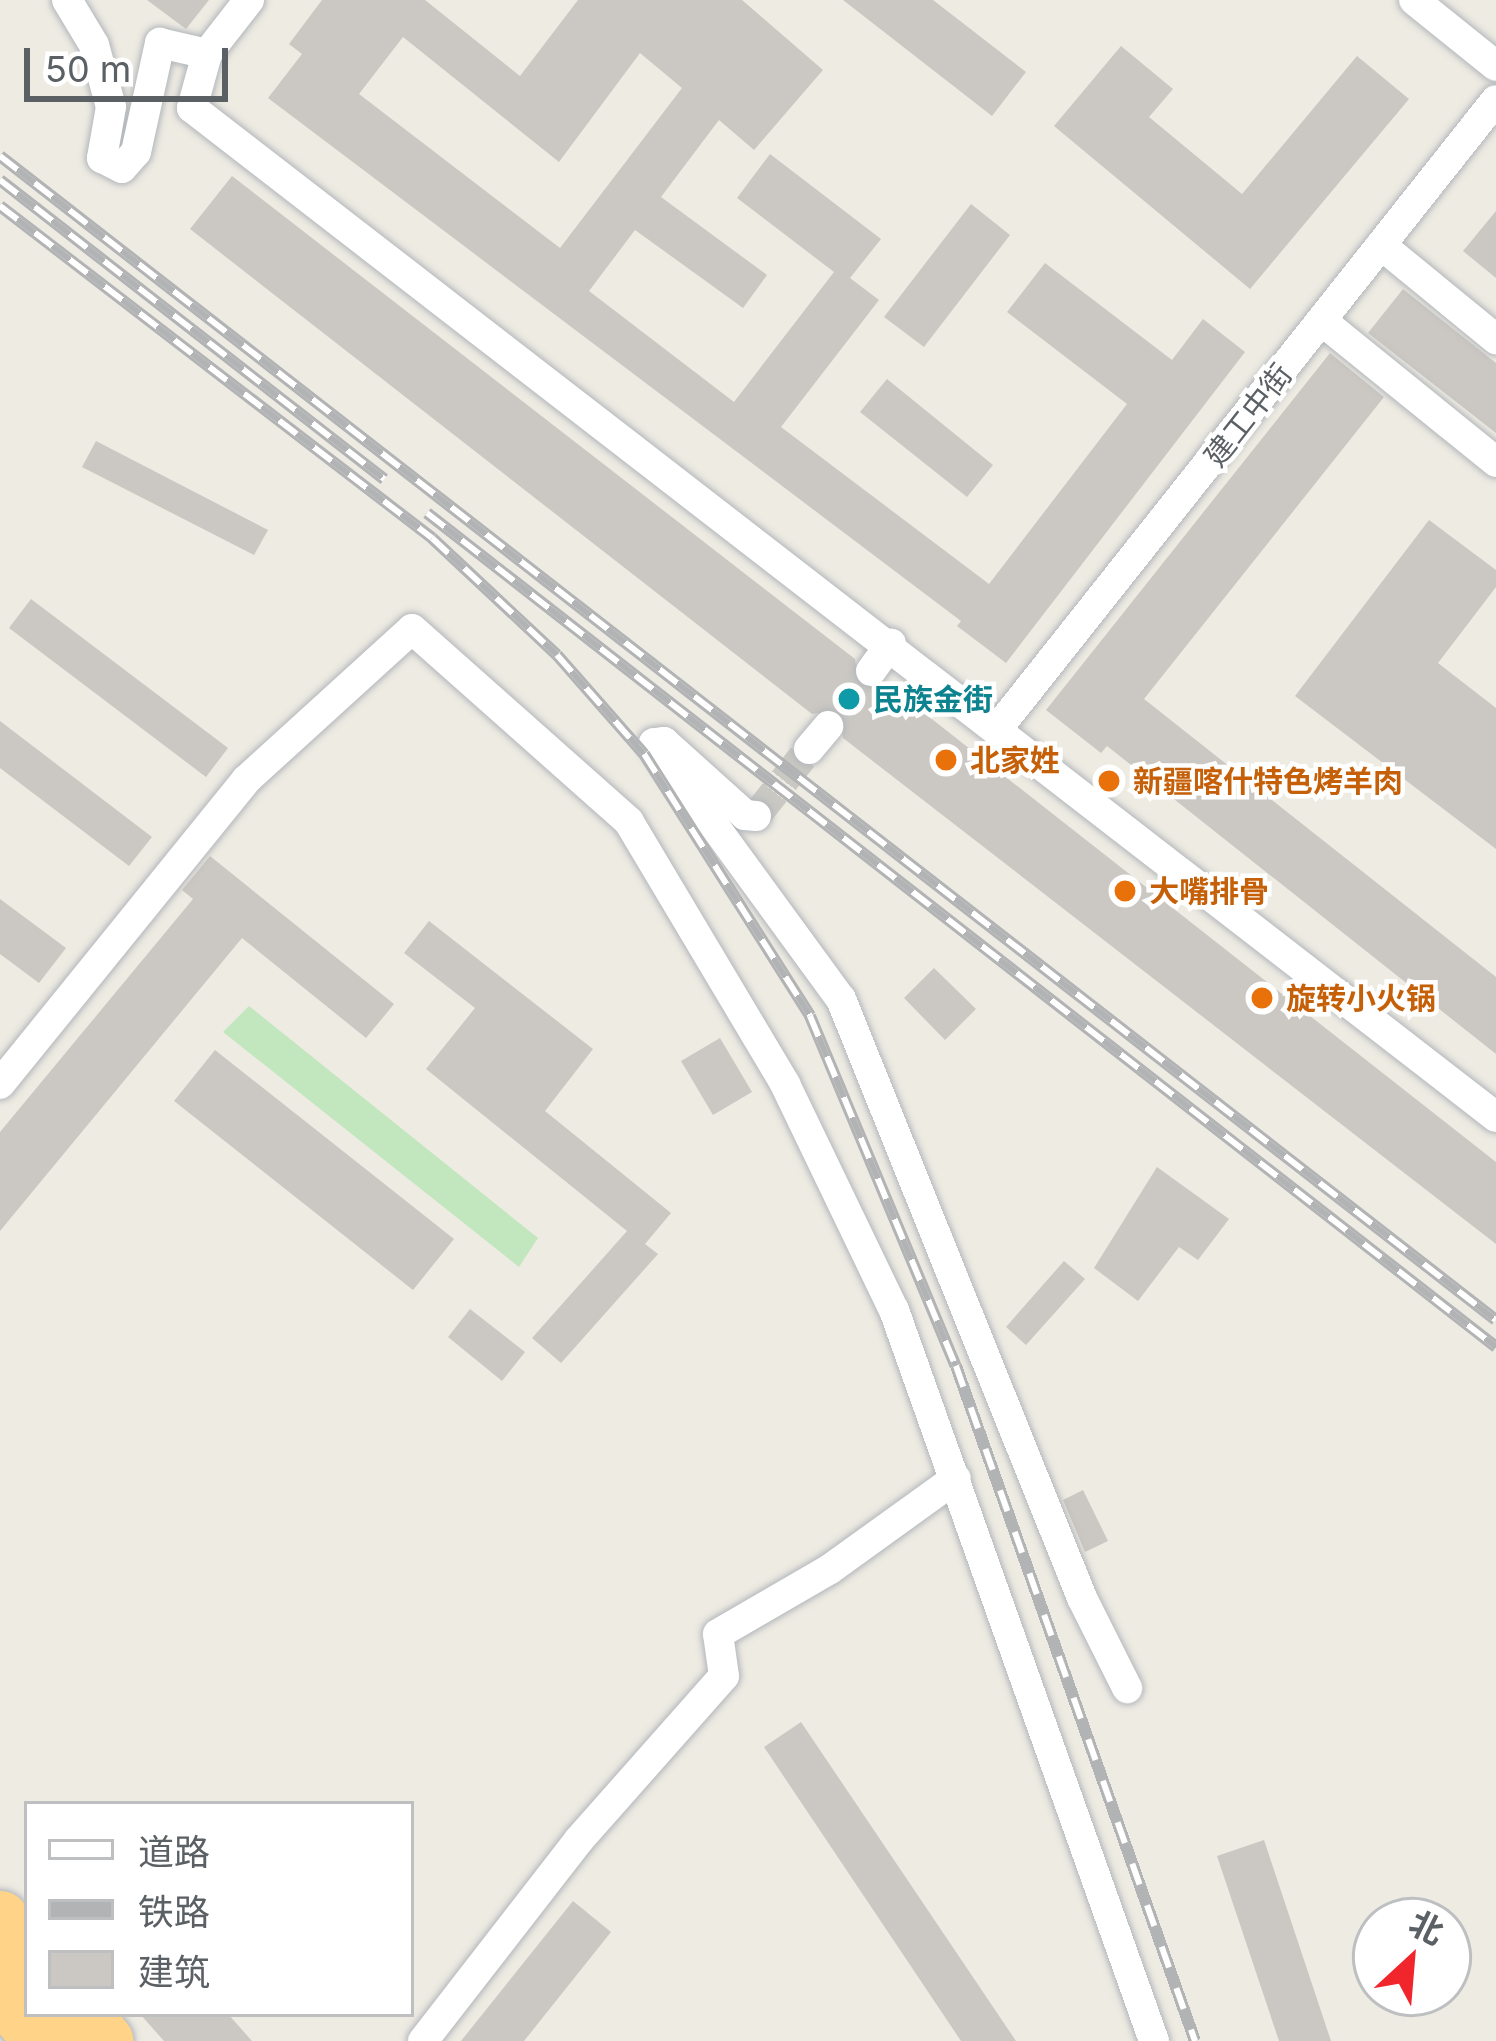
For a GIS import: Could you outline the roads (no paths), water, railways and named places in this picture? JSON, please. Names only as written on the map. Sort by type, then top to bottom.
[{"type":"highway","points":[[0,1919],[24,1947]]},
{"type":"highway","points":[[0,1991],[44,2041]]},
{"type":"highway","points":[[85,2017],[105,2041]]},
{"type":"street","points":[[67,0],[94,45],[111,106],[102,158],[122,168],[136,152],[160,43],[207,54]]},
{"type":"street","points":[[249,0],[207,54],[192,108],[891,643],[1496,1117]]},
{"type":"street","points":[[1414,0],[1496,66]]},
{"type":"street","name":"建工中街","points":[[998,728],[1496,100]]},
{"type":"street","points":[[1381,245],[1496,339]]},
{"type":"street","points":[[1322,321],[1496,462]]},
{"type":"street","points":[[0,1084],[246,780],[412,629],[629,822],[784,1084],[894,1310],[1154,2041]]},
{"type":"street","points":[[871,671],[891,643]]},
{"type":"street","points":[[756,816],[745,815],[664,742],[654,743],[841,999],[1082,1598],[1127,1688]]},
{"type":"street","points":[[423,2041],[578,1840],[724,1676],[718,1634],[830,1569],[956,1478]]},
{"type":"tunnel","points":[[828,726],[871,671]]},
{"type":"tunnel","points":[[756,816],[809,749]]},
{"type":"railway","points":[[0,156],[1496,1320]]},
{"type":"railway","points":[[0,180],[384,479]]},
{"type":"railway","points":[[0,206],[432,538],[557,655],[644,754],[810,1016],[956,1366],[1195,2041]]},
{"type":"railway","points":[[427,513],[1496,1347]]},
{"type":"place","name":"民族金街","points":[[849,699]]},
{"type":"place","name":"北家姓","points":[[946,760]]},
{"type":"place","name":"新疆喀什特色烤羊肉","points":[[1109,781]]},
{"type":"place","name":"大嘴排骨","points":[[1125,891]]},
{"type":"place","name":"旋转小火锅","points":[[1262,998]]}]
